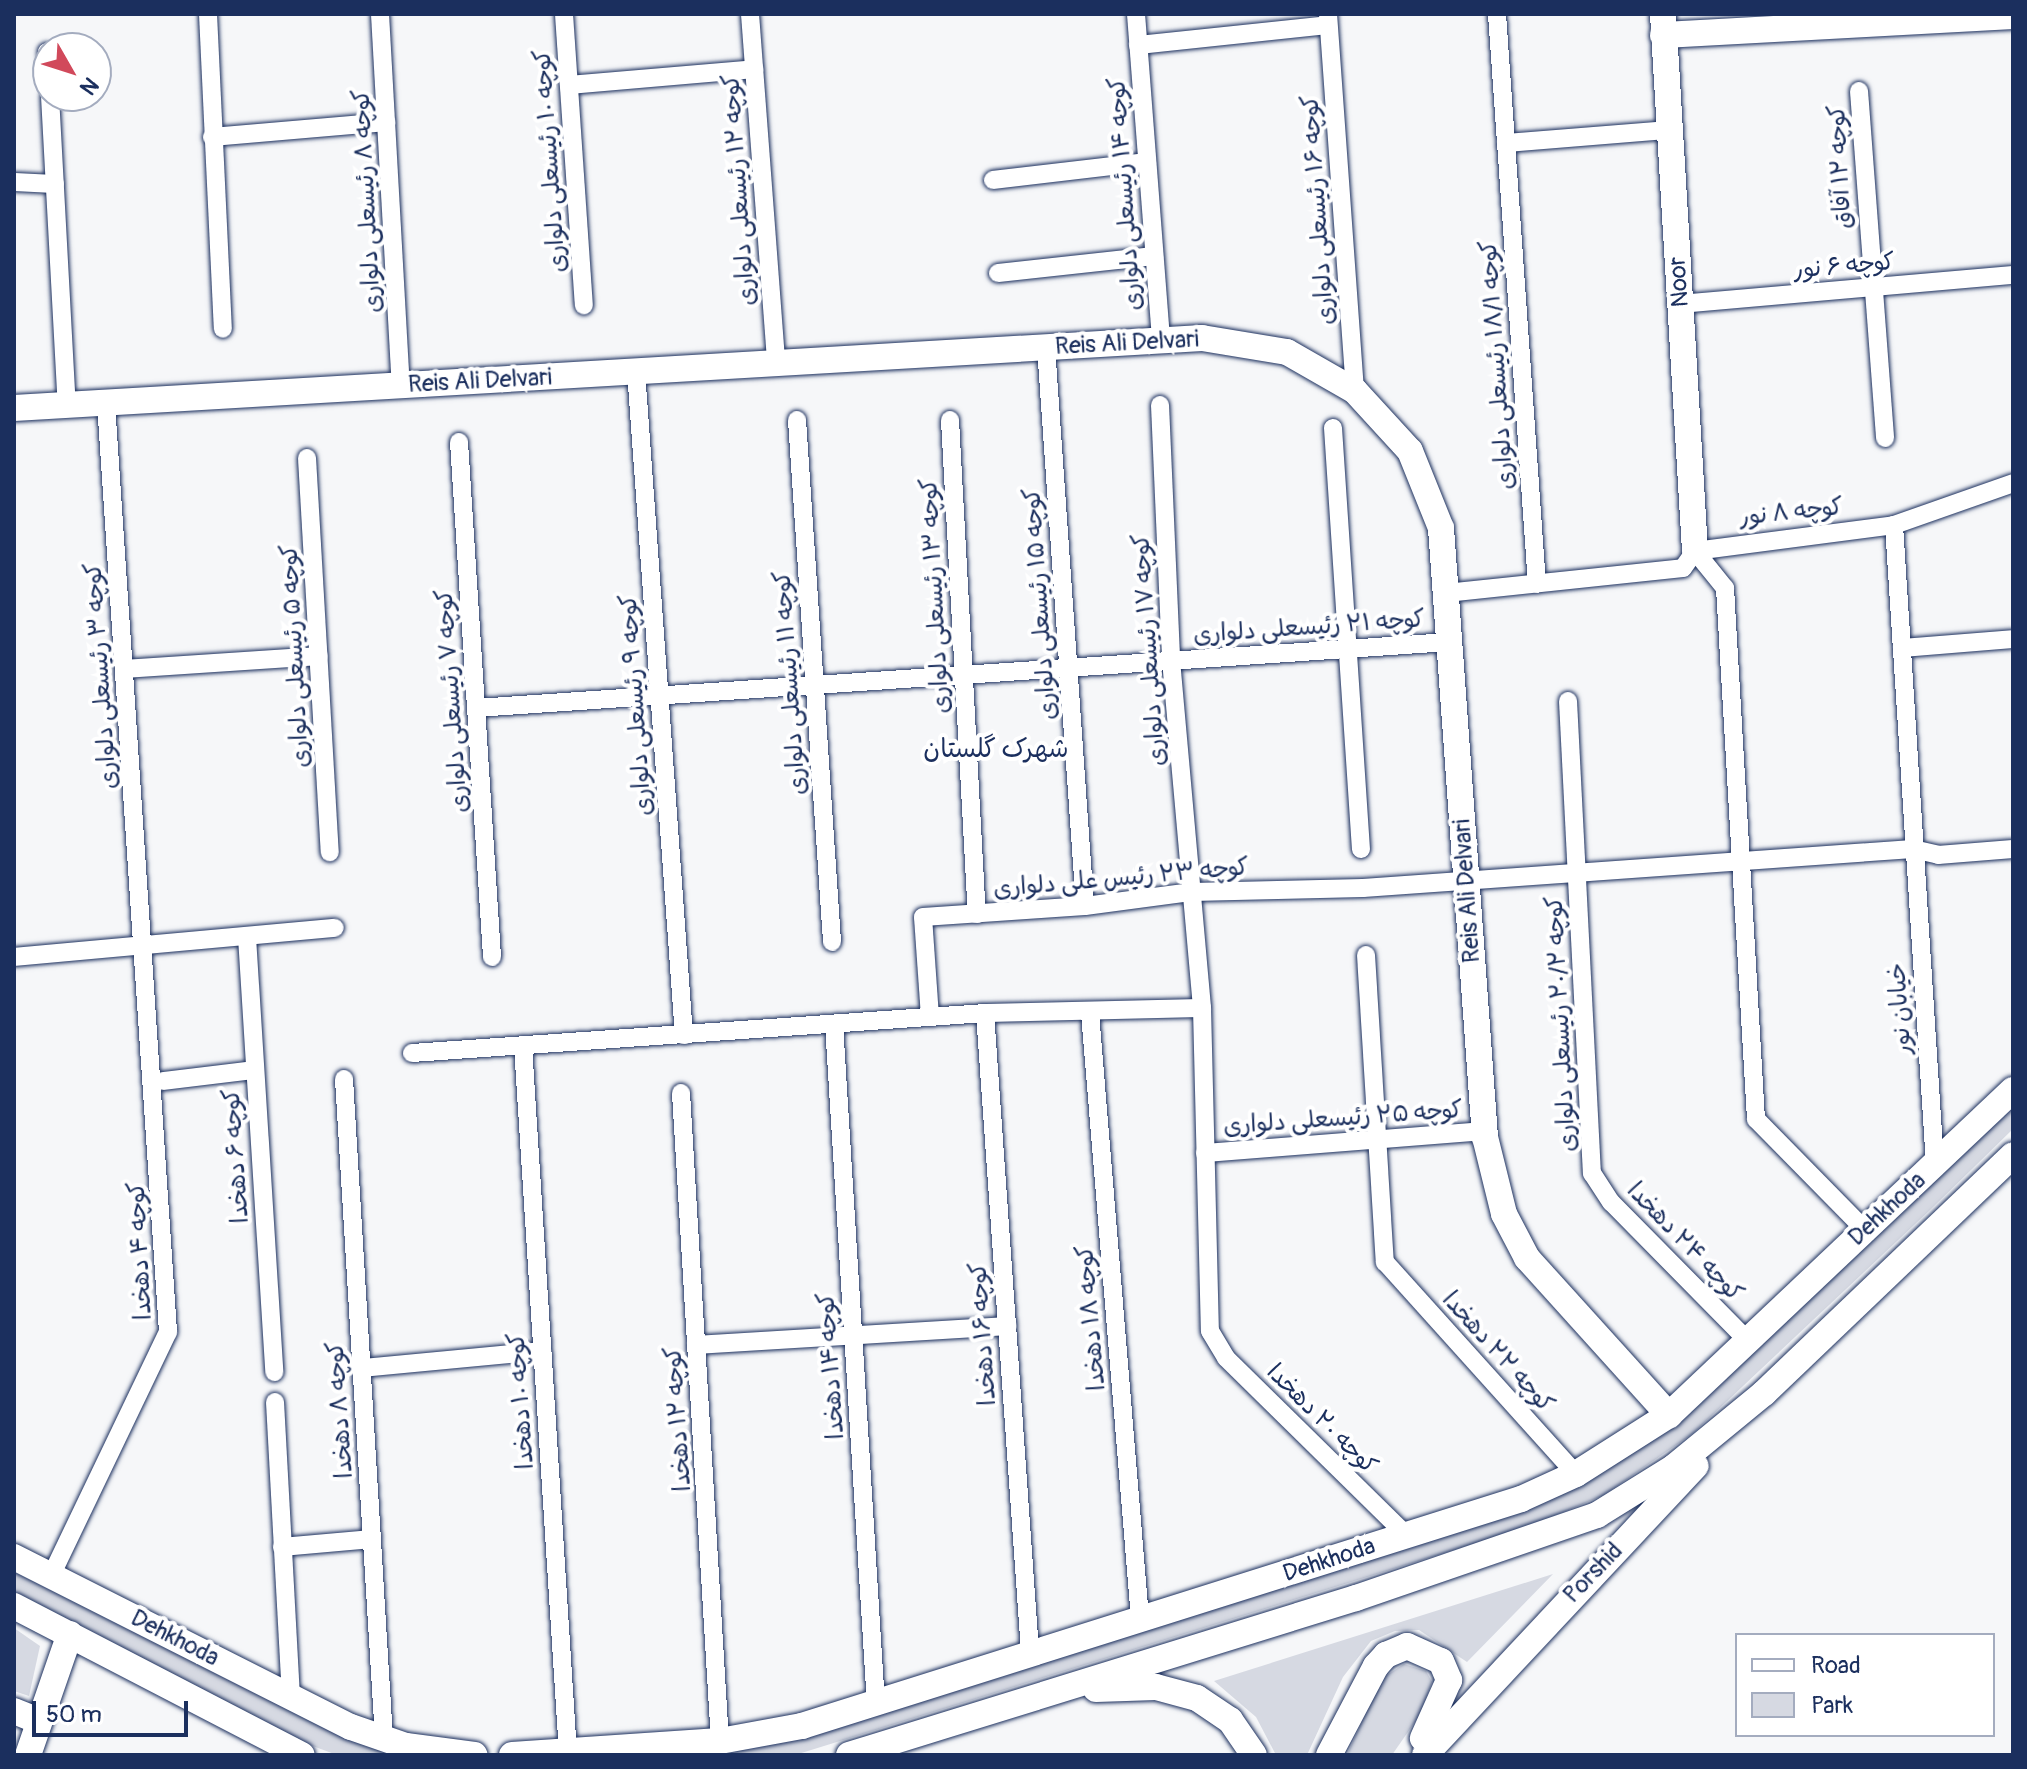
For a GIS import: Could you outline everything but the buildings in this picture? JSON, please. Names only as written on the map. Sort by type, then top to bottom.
[{"type":"main road","points":[[1663,25],[2013,16]]},
{"type":"main road","name":"Noor","points":[[1663,25],[1695,551]]},
{"type":"main road","name":"Reis Ali Delvari","points":[[14,408],[1202,338],[1287,352],[1355,391],[1410,451],[1441,528],[1485,1131],[1504,1214],[1527,1258],[1669,1415]]},
{"type":"main road","name":"Dehkhoda","points":[[512,1755],[568,1754],[720,1741],[802,1726],[1030,1651],[1521,1499],[1576,1474],[1669,1415],[2013,1090]]},
{"type":"main road","name":"Dehkhoda","points":[[849,1755],[1557,1532],[1597,1515],[1674,1467],[1764,1393],[2013,1155]]},
{"type":"main road","name":"Porshid","points":[[1425,1755],[1764,1393]]},
{"type":"main road","name":"Dehkhoda","points":[[14,1557],[291,1697],[384,1738],[474,1755]]},
{"type":"main road","name":"Dehkhoda","points":[[14,1606],[302,1755]]},
{"type":"main road","points":[[28,1755],[70,1634]]},
{"type":"main road","points":[[1329,1755],[1376,1666],[1386,1655],[1407,1646],[1434,1655],[1449,1680],[1441,1707],[1413,1755]]},
{"type":"main road","points":[[1029,1698],[1122,1686],[1177,1691],[1219,1711],[1254,1755]]},
{"type":"main road","points":[[14,1711],[39,1721]]},
{"type":"street","points":[[208,14],[223,329]]},
{"type":"street","name":"کوچه ۸ رئیسعلی دلواری","points":[[380,14],[401,385]]},
{"type":"street","name":"کوچه ۱۰ رئیسعلی دلواری","points":[[564,14],[584,305]]},
{"type":"street","name":"کوچه ۱۲ رئیسعلی دلواری","points":[[750,14],[776,363]]},
{"type":"street","name":"کوچه ۱۴ رئیسعلی دلواری","points":[[1136,14],[1161,340]]},
{"type":"street","name":"کوچه ۱۸/۱ رئیسعلی دلواری","points":[[1497,14],[1537,584]]},
{"type":"street","points":[[1138,45],[1328,19]]},
{"type":"street","name":"کوچه ۱۶ رئیسعلی دلواری","points":[[1328,19],[1355,391]]},
{"type":"street","points":[[569,85],[754,69]]},
{"type":"street","name":"کوچه ۱۲ آفاق","points":[[1859,91],[1871,288],[1885,438]]},
{"type":"street","points":[[51,112],[67,405]]},
{"type":"street","points":[[212,137],[386,122]]},
{"type":"street","points":[[1506,143],[1669,130]]},
{"type":"street","points":[[993,180],[1147,162]]},
{"type":"street","points":[[14,182],[55,184]]},
{"type":"street","points":[[998,273],[1154,256]]},
{"type":"street","name":"کوچه ۶ نور","points":[[1680,304],[2013,275]]},
{"type":"street","name":"کوچه ۱۵ رئیسعلی دلواری","points":[[1046,347],[1085,906]]},
{"type":"street","name":"کوچه ۹ رئیسعلی دلواری","points":[[636,371],[684,1035]]},
{"type":"street","name":"کوچه ۳ رئیسعلی دلواری","points":[[106,403],[144,946]]},
{"type":"street","name":"کوچه ۱۷ رئیسعلی دلواری","points":[[1160,405],[1171,660],[1202,1008],[1210,1331]]},
{"type":"street","name":"کوچه ۱۱ رئیسعلی دلواری","points":[[797,420],[832,942]]},
{"type":"street","name":"کوچه ۱۳ رئیسعلی دلواری","points":[[950,420],[977,914]]},
{"type":"street","points":[[1333,428],[1361,849]]},
{"type":"street","name":"کوچه ۷ رئیسعلی دلواری","points":[[459,442],[492,957]]},
{"type":"street","name":"کوچه ۵ رئیسعلی دلواری","points":[[307,458],[330,852]]},
{"type":"street","name":"کوچه ۸ نور","points":[[1695,551],[1894,525],[2013,483]]},
{"type":"street","name":"خیابان نور","points":[[1894,525],[1935,1164]]},
{"type":"street","points":[[1446,593],[1683,568],[1695,551],[1725,588],[1756,1119],[1865,1230]]},
{"type":"street","points":[[1902,648],[2013,639]]},
{"type":"street","name":"کوچه ۲۱ رئیسعلی دلواری","points":[[476,708],[1449,642]]},
{"type":"street","points":[[125,669],[319,656]]},
{"type":"street","name":"کوچه ۲۰/۲ رئیسعلی دلواری","points":[[1568,701],[1592,1173]]},
{"type":"street","name":"کوچه ۲۳ رئیس علی دلواری","points":[[930,1017],[923,917],[1085,906],[1192,892],[1467,882],[1913,849],[1938,855],[2013,849]]},
{"type":"street","points":[[14,957],[335,928]]},
{"type":"street","name":"کوچه ۶ دهخدا","points":[[247,937],[274,1372]]},
{"type":"street","name":"کوچه ۴ دهخدا","points":[[51,1576],[168,1332],[144,946]]},
{"type":"street","points":[[1366,955],[1378,1141]]},
{"type":"street","points":[[412,1053],[985,1013],[1090,1013],[1202,1008]]},
{"type":"street","name":"کوچه ۱۶ دهخدا","points":[[985,1013],[1030,1651]]},
{"type":"street","name":"کوچه ۱۸ دهخدا","points":[[1090,1013],[1140,1619]]},
{"type":"street","name":"کوچه ۱۴ دهخدا","points":[[834,1024],[876,1704]]},
{"type":"street","name":"کوچه ۱۰ دهخدا","points":[[523,1046],[568,1754]]},
{"type":"street","points":[[163,1081],[254,1070]]},
{"type":"street","name":"کوچه ۸ دهخدا","points":[[344,1079],[384,1738]]},
{"type":"street","name":"کوچه ۱۲ دهخدا","points":[[681,1093],[720,1741]]},
{"type":"street","name":"کوچه ۲۵ رئیسعلی دلواری","points":[[1205,1153],[1485,1131]]},
{"type":"street","name":"کوچه ۲۲ دهخدا","points":[[1378,1141],[1385,1262],[1576,1474]]},
{"type":"street","name":"کوچه ۲۴ دهخدا","points":[[1592,1173],[1611,1202],[1748,1341]]},
{"type":"street","points":[[696,1345],[1007,1326]]},
{"type":"street","name":"کوچه ۲۰ دهخدا","points":[[1210,1331],[1226,1358],[1406,1535]]},
{"type":"street","points":[[362,1368],[542,1351]]},
{"type":"street","points":[[275,1402],[291,1697]]},
{"type":"street","points":[[282,1547],[372,1539]]},
{"type":"green space","points":[[2013,1107],[2013,1129],[1930,1210],[1692,1434],[1604,1495],[1528,1527],[795,1755],[722,1755],[989,1681],[1580,1486],[1674,1425]]},
{"type":"green space","points":[[14,1572],[268,1700],[404,1755],[337,1755],[310,1745],[14,1591]]},
{"type":"green space","points":[[1553,1574],[1467,1662],[1419,1630],[1395,1631],[1371,1641],[1343,1677],[1307,1755],[1276,1755],[1256,1717],[1214,1681]]},
{"type":"green space","points":[[14,1628],[40,1646],[29,1696],[14,1691]]},
{"type":"green space","points":[[1404,1664],[1426,1671],[1432,1682],[1421,1713],[1392,1755],[1347,1755],[1381,1679]]},
{"type":"district","name":"شهرک گلستان","points":[[996,750]]}]
